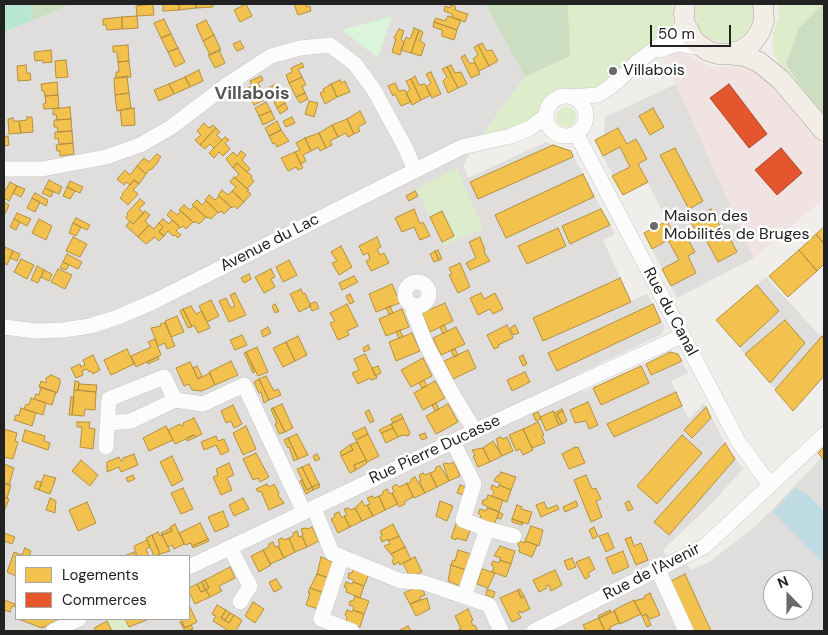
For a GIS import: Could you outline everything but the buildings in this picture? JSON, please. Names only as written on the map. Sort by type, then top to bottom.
[{"type":"main road","points":[[728,54],[752,43],[760,32],[764,21],[763,4]]},
{"type":"main road","points":[[683,12],[695,42],[702,48],[718,54],[745,56],[759,62],[781,80],[824,132]]},
{"type":"main road","points":[[760,32],[767,54],[781,80]]},
{"type":"street","points":[[530,128],[554,132],[564,136],[576,134],[584,124],[598,95],[651,52],[683,12]]},
{"type":"street","points":[[651,52],[678,44],[702,48]]},
{"type":"street","points":[[4,169],[42,169],[106,157],[140,145],[170,128],[228,84],[270,56],[300,48],[330,45],[355,64],[374,90],[415,170]]},
{"type":"street","points":[[554,132],[546,116],[552,102],[562,96],[598,95]]},
{"type":"street","points":[[572,97],[582,105],[586,117]]},
{"type":"street","name":"Avenue du Lac","points":[[4,327],[36,331],[63,330],[90,326],[118,317],[161,298],[462,147],[476,142],[511,136],[530,128],[546,116]]},
{"type":"street","name":"Rue du Canal","points":[[576,134],[738,441],[770,486]]},
{"type":"street","points":[[414,305],[413,312],[426,344],[450,390],[475,431]]},
{"type":"street","name":"Rue Pierre Ducasse","points":[[190,567],[475,431],[682,336]]},
{"type":"street","points":[[106,447],[109,399],[164,377],[176,400]]},
{"type":"street","points":[[108,423],[131,421],[176,400],[203,404],[244,385],[332,552],[401,581],[422,582],[489,605],[502,631]]},
{"type":"street","name":"Rue de l'Avenir","points":[[534,631],[704,546],[824,435]]},
{"type":"street","points":[[453,442],[474,484],[463,520],[514,536]]},
{"type":"street","points":[[464,596],[487,529]]},
{"type":"street","points":[[230,548],[250,586],[240,602]]},
{"type":"street","points":[[342,556],[321,619],[352,631]]},
{"type":"street","points":[[658,570],[686,631]]},
{"type":"street","points":[[53,631],[77,620]]},
{"type":"shaded area","points":[[72,4],[485,4],[525,77],[482,135],[463,165],[468,178],[546,142],[571,151],[615,234],[603,240],[631,301],[647,294],[665,327],[662,334],[576,375],[583,392],[670,352],[678,354],[688,373],[671,381],[686,414],[690,418],[704,403],[729,451],[743,469],[713,502],[663,550],[666,556],[683,557],[691,570],[709,562],[756,526],[824,455],[824,631],[4,631],[4,32]]},
{"type":"shaded area","points":[[677,53],[685,54],[712,67],[749,66],[758,70],[824,147],[824,198],[754,258],[676,84],[662,58]]},
{"type":"shaded area","points":[[676,84],[754,258],[677,298],[644,233],[667,221],[648,183],[623,195],[595,140],[604,135],[605,117]]},
{"type":"shaded area","points":[[766,277],[824,340],[824,376],[793,411],[716,320]]},
{"type":"green space","points":[[4,4],[33,4],[31,21],[4,32]]},
{"type":"green space","points":[[33,4],[72,4],[31,21]]},
{"type":"green space","points":[[485,4],[568,4],[570,56],[525,77]]},
{"type":"green space","points":[[568,4],[672,4],[674,13],[673,25],[667,34],[613,78],[599,87],[583,92],[562,91],[554,93],[548,97],[537,116],[522,124],[491,135],[482,135],[525,77],[570,56]]},
{"type":"green space","points":[[697,4],[752,4],[754,9],[753,19],[743,36],[734,41],[724,43],[715,41],[699,29],[695,10]]},
{"type":"green space","points":[[778,4],[824,4],[824,122],[777,61],[772,51],[773,33],[779,16]]},
{"type":"green space","points":[[824,5],[824,114],[803,89],[786,64],[799,28]]},
{"type":"green space","points":[[392,16],[378,58],[342,30]]},
{"type":"green space","points":[[566,107],[573,110],[576,117],[573,124],[566,127],[559,124],[556,117],[559,110]]},
{"type":"green space","points":[[457,168],[483,228],[444,246],[416,189]]},
{"type":"green space","points":[[106,620],[126,620],[131,631],[112,631]]},
{"type":"water","points":[[795,488],[809,496],[824,512],[824,564],[773,512]]},
{"type":"place","name":"Villabois","points":[[613,71]]},
{"type":"place","name":"Maison des Mobilités de Bruges","points":[[654,226]]},
{"type":"district","name":"Villabois","points":[[252,94]]}]
